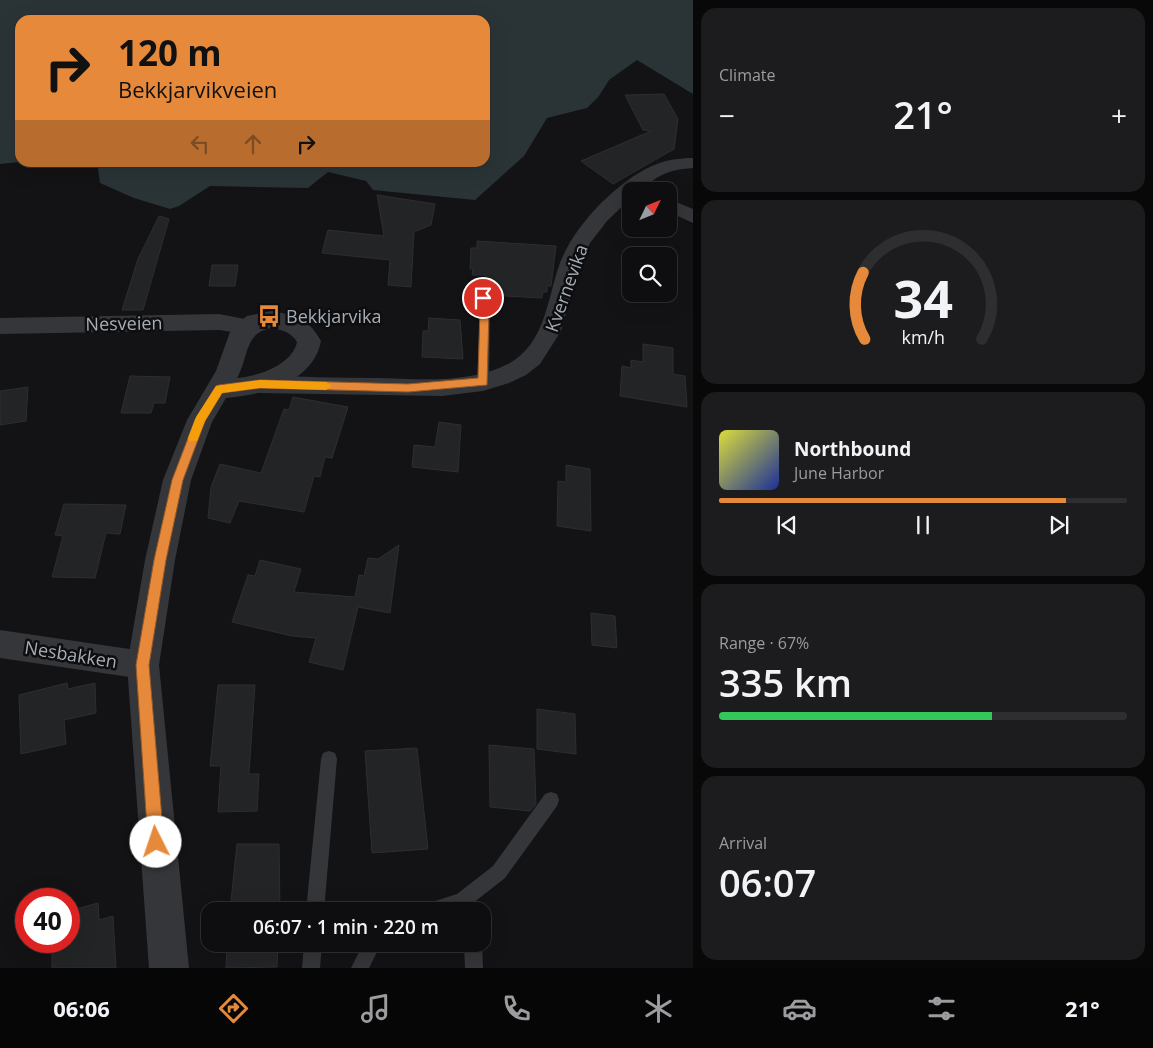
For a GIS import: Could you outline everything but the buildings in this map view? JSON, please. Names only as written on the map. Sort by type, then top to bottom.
[{"type":"street","name":"Kvernevika","points":[[644,182],[658,169],[670,164],[693,163]]},
{"type":"street","name":"Kvernevika","points":[[260,384],[408,388],[483,382],[518,369],[538,353],[549,335],[577,248],[589,231],[622,203]]},
{"type":"street","points":[[678,209],[693,217]]},
{"type":"street","points":[[169,968],[142,665],[160,560],[177,480],[200,420],[219,389],[242,332],[247,326],[260,320],[292,322],[308,338],[309,349],[302,361],[260,384],[219,389]]},
{"type":"street","name":"Nesveien","points":[[0,326],[189,322],[233,323],[247,326]]},
{"type":"street","name":"Nesbakken","points":[[0,644],[142,665]]},
{"type":"lane","points":[[483,298],[485,308],[483,382]]},
{"type":"lane","points":[[317,902],[329,759]]},
{"type":"lane","points":[[467,902],[499,872],[551,800]]},
{"type":"lane","points":[[311,968],[312,952]]},
{"type":"lane","points":[[360,968],[368,952]]},
{"type":"lane","points":[[473,952],[474,968]]},
{"type":"shaded area","points":[[0,0],[693,0],[693,94],[637,60],[609,80],[599,96],[587,108],[547,118],[524,156],[475,200],[373,190],[366,181],[328,172],[308,188],[210,186],[179,206],[170,209],[134,198],[100,183],[98,169],[99,167],[490,167],[490,15],[15,15],[15,162],[0,164]]},
{"type":"slow traffic","points":[[193,438],[200,420],[219,389],[260,384],[326,386]]},
{"type":"place","name":"Bekkjarvika","points":[[269,316]]},
{"type":"route","points":[[156,842],[142,665],[160,560],[177,480],[200,420],[219,389],[260,384],[408,388],[483,382],[485,308],[483,298]]}]
